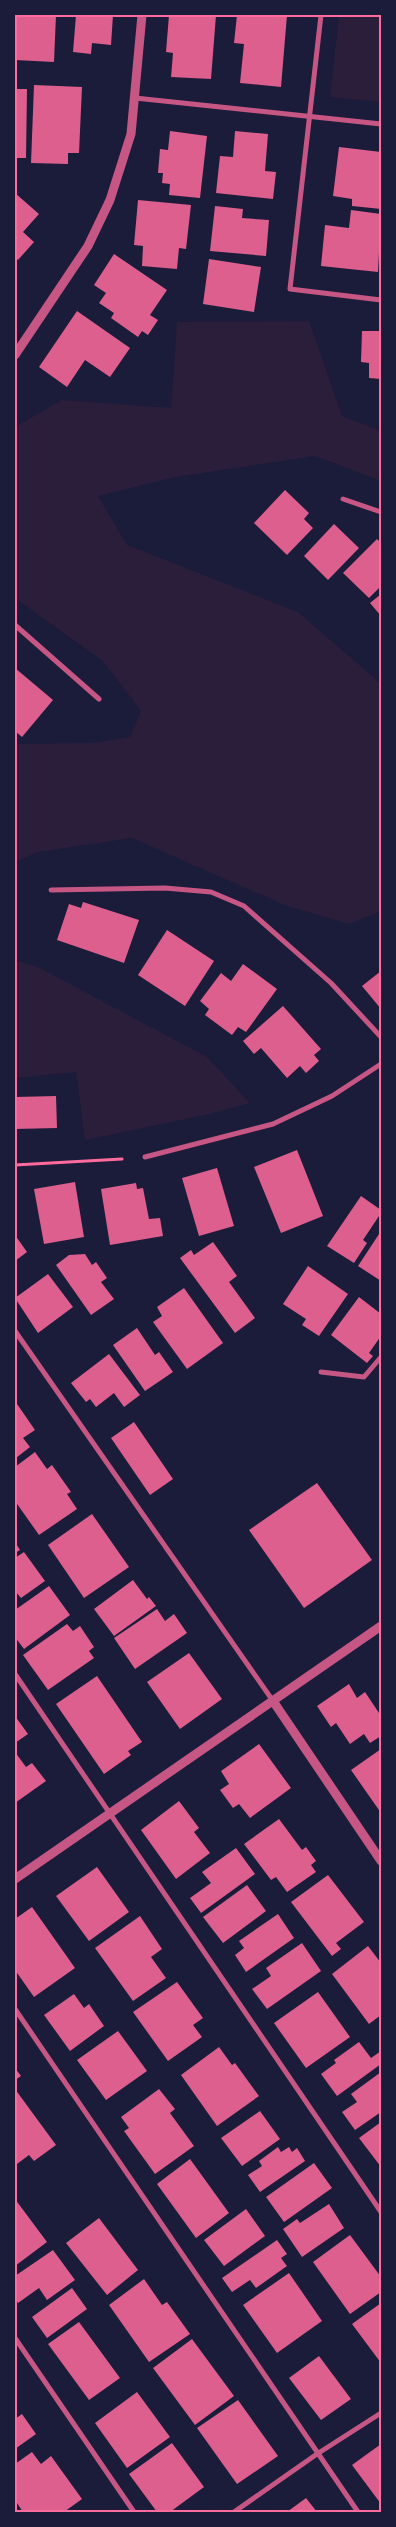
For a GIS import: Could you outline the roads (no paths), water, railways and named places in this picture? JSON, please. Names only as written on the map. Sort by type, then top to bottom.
[{"type":"street","points":[[15,355],[88,246],[110,200],[131,134],[142,15]]},
{"type":"street","points":[[321,15],[290,290],[381,300]]},
{"type":"street","points":[[135,98],[381,124]]},
{"type":"street","points":[[343,500],[381,512]]},
{"type":"street","points":[[15,625],[99,699]]},
{"type":"street","points":[[51,890],[165,888],[202,891],[211,892],[244,906],[331,983],[381,1037]]},
{"type":"street","points":[[145,1157],[273,1124],[332,1096],[381,1064]]},
{"type":"street","points":[[15,1330],[273,1702],[381,1862]]},
{"type":"street","points":[[320,1372],[364,1377],[381,1357]]},
{"type":"street","points":[[15,1879],[381,1626]]},
{"type":"street","points":[[15,1674],[381,2212]]},
{"type":"street","points":[[15,2009],[358,2512]]},
{"type":"street","points":[[15,2338],[134,2512]]},
{"type":"street","points":[[234,2512],[317,2454],[381,2414]]}]
